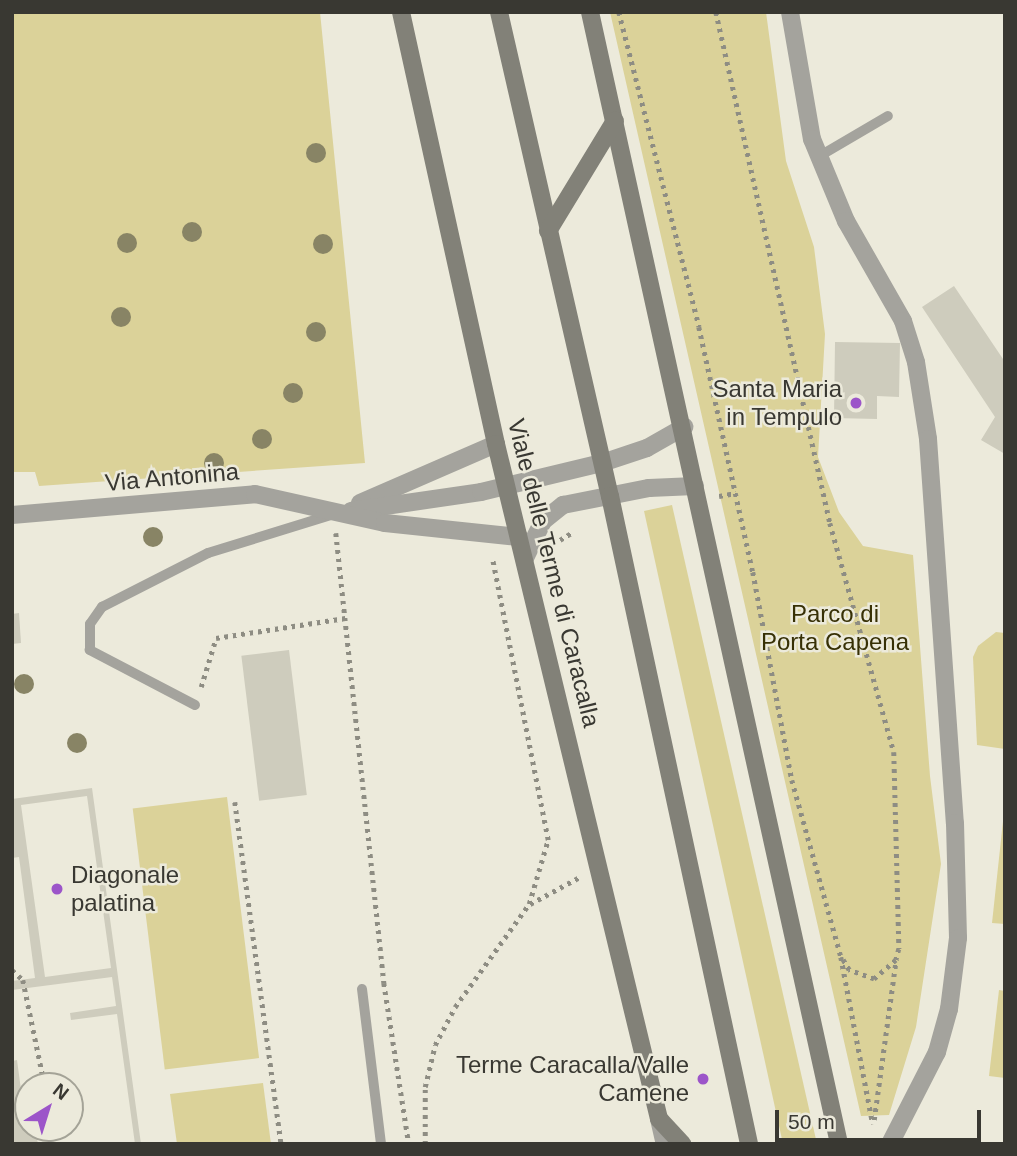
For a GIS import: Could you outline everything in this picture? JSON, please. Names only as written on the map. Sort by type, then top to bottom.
[{"type":"main road","name":"Viale delle Terme di Caracalla","points":[[401,12],[496,444],[601,865],[659,1118]]},
{"type":"main road","points":[[499,12],[610,496],[749,1144]]},
{"type":"main road","points":[[590,12],[684,427],[839,1144]]},
{"type":"main road","points":[[548,231],[615,121]]},
{"type":"main road","points":[[659,1118],[682,1144]]},
{"type":"street","points":[[790,12],[804,105],[818,156],[846,221],[906,330],[920,382],[929,453],[955,823],[958,938],[949,1009],[937,1052],[890,1144]]},
{"type":"street","points":[[334,513],[507,486],[602,463],[647,448],[684,427]]},
{"type":"street","points":[[334,513],[496,444]]},
{"type":"street","points":[[525,558],[551,511],[610,496],[695,486]]},
{"type":"street","name":"Via Antonina","points":[[12,515],[255,494],[289,499],[334,513],[519,537]]},
{"type":"street","name":"Viale delle Terme di Caracalla","points":[[659,1118],[665,1144]]},
{"type":"lane","points":[[818,156],[888,116]]},
{"type":"lane","points":[[195,705],[90,650],[90,624],[102,607],[208,553],[334,513]]},
{"type":"lane","points":[[362,989],[381,1144]]},
{"type":"path","points":[[619,12],[736,493],[792,780],[841,957],[873,1124]]},
{"type":"path","points":[[716,12],[830,523],[894,752],[896,960],[873,1131]]},
{"type":"path","points":[[719,496],[736,493]]},
{"type":"path","points":[[334,513],[384,983],[408,1144]]},
{"type":"path","points":[[425,1144],[425,1087],[439,1036],[529,904],[545,857],[546,821],[489,543]]},
{"type":"path","points":[[195,705],[216,638],[345,618]]},
{"type":"path","points":[[235,802],[281,1144]]},
{"type":"path","points":[[529,904],[601,865]]},
{"type":"path","points":[[841,957],[849,970],[866,979],[882,974],[896,960]]},
{"type":"path","points":[[12,970],[23,980],[42,1072]]},
{"type":"green space","points":[[12,12],[320,12],[365,463],[39,486],[35,472],[12,472]]},
{"type":"green space","name":"Parco di Porta Capena","points":[[610,12],[766,12],[786,161],[814,247],[825,334],[818,457],[839,512],[863,546],[913,555],[930,776],[941,864],[916,1027],[889,1115],[861,1116]]},
{"type":"green space","points":[[672,505],[817,1144],[783,1144],[644,511]]},
{"type":"green space","points":[[996,632],[1005,633],[1005,749],[977,745],[973,657],[978,646]]},
{"type":"green space","points":[[227,797],[259,1058],[165,1070],[133,809]]},
{"type":"green space","points":[[1005,812],[1005,924],[992,923]]},
{"type":"green space","points":[[999,990],[1005,991],[1005,1078],[989,1076]]},
{"type":"green space","points":[[263,1083],[271,1144],[177,1144],[170,1094]]},
{"type":"building","points":[[954,286],[1005,362],[1005,454],[981,440],[995,417],[922,307]]},
{"type":"building","points":[[835,342],[900,343],[899,397],[877,396],[877,419],[834,418]]},
{"type":"building","points":[[19,613],[21,643],[12,644],[12,614]]},
{"type":"building","points":[[289,650],[307,795],[259,801],[241,656]]},
{"type":"building","points":[[92,788],[141,1144],[135,1144],[117,1014],[71,1020],[70,1013],[116,1006],[112,977],[12,990],[12,981],[35,978],[19,857],[12,858],[12,799]],"holes":[[[87,796],[111,968],[45,977],[21,805]]]},
{"type":"building","points":[[17,1060],[19,1072],[14,1072],[14,1142],[38,1144],[12,1144],[12,1061]]},
{"type":"place","name":"Santa Maria in Tempulo","points":[[856,403]]},
{"type":"place","name":"Diagonale palatina","points":[[57,889]]},
{"type":"place","name":"Terme Caracalla/Valle Camene","points":[[703,1079]]}]
